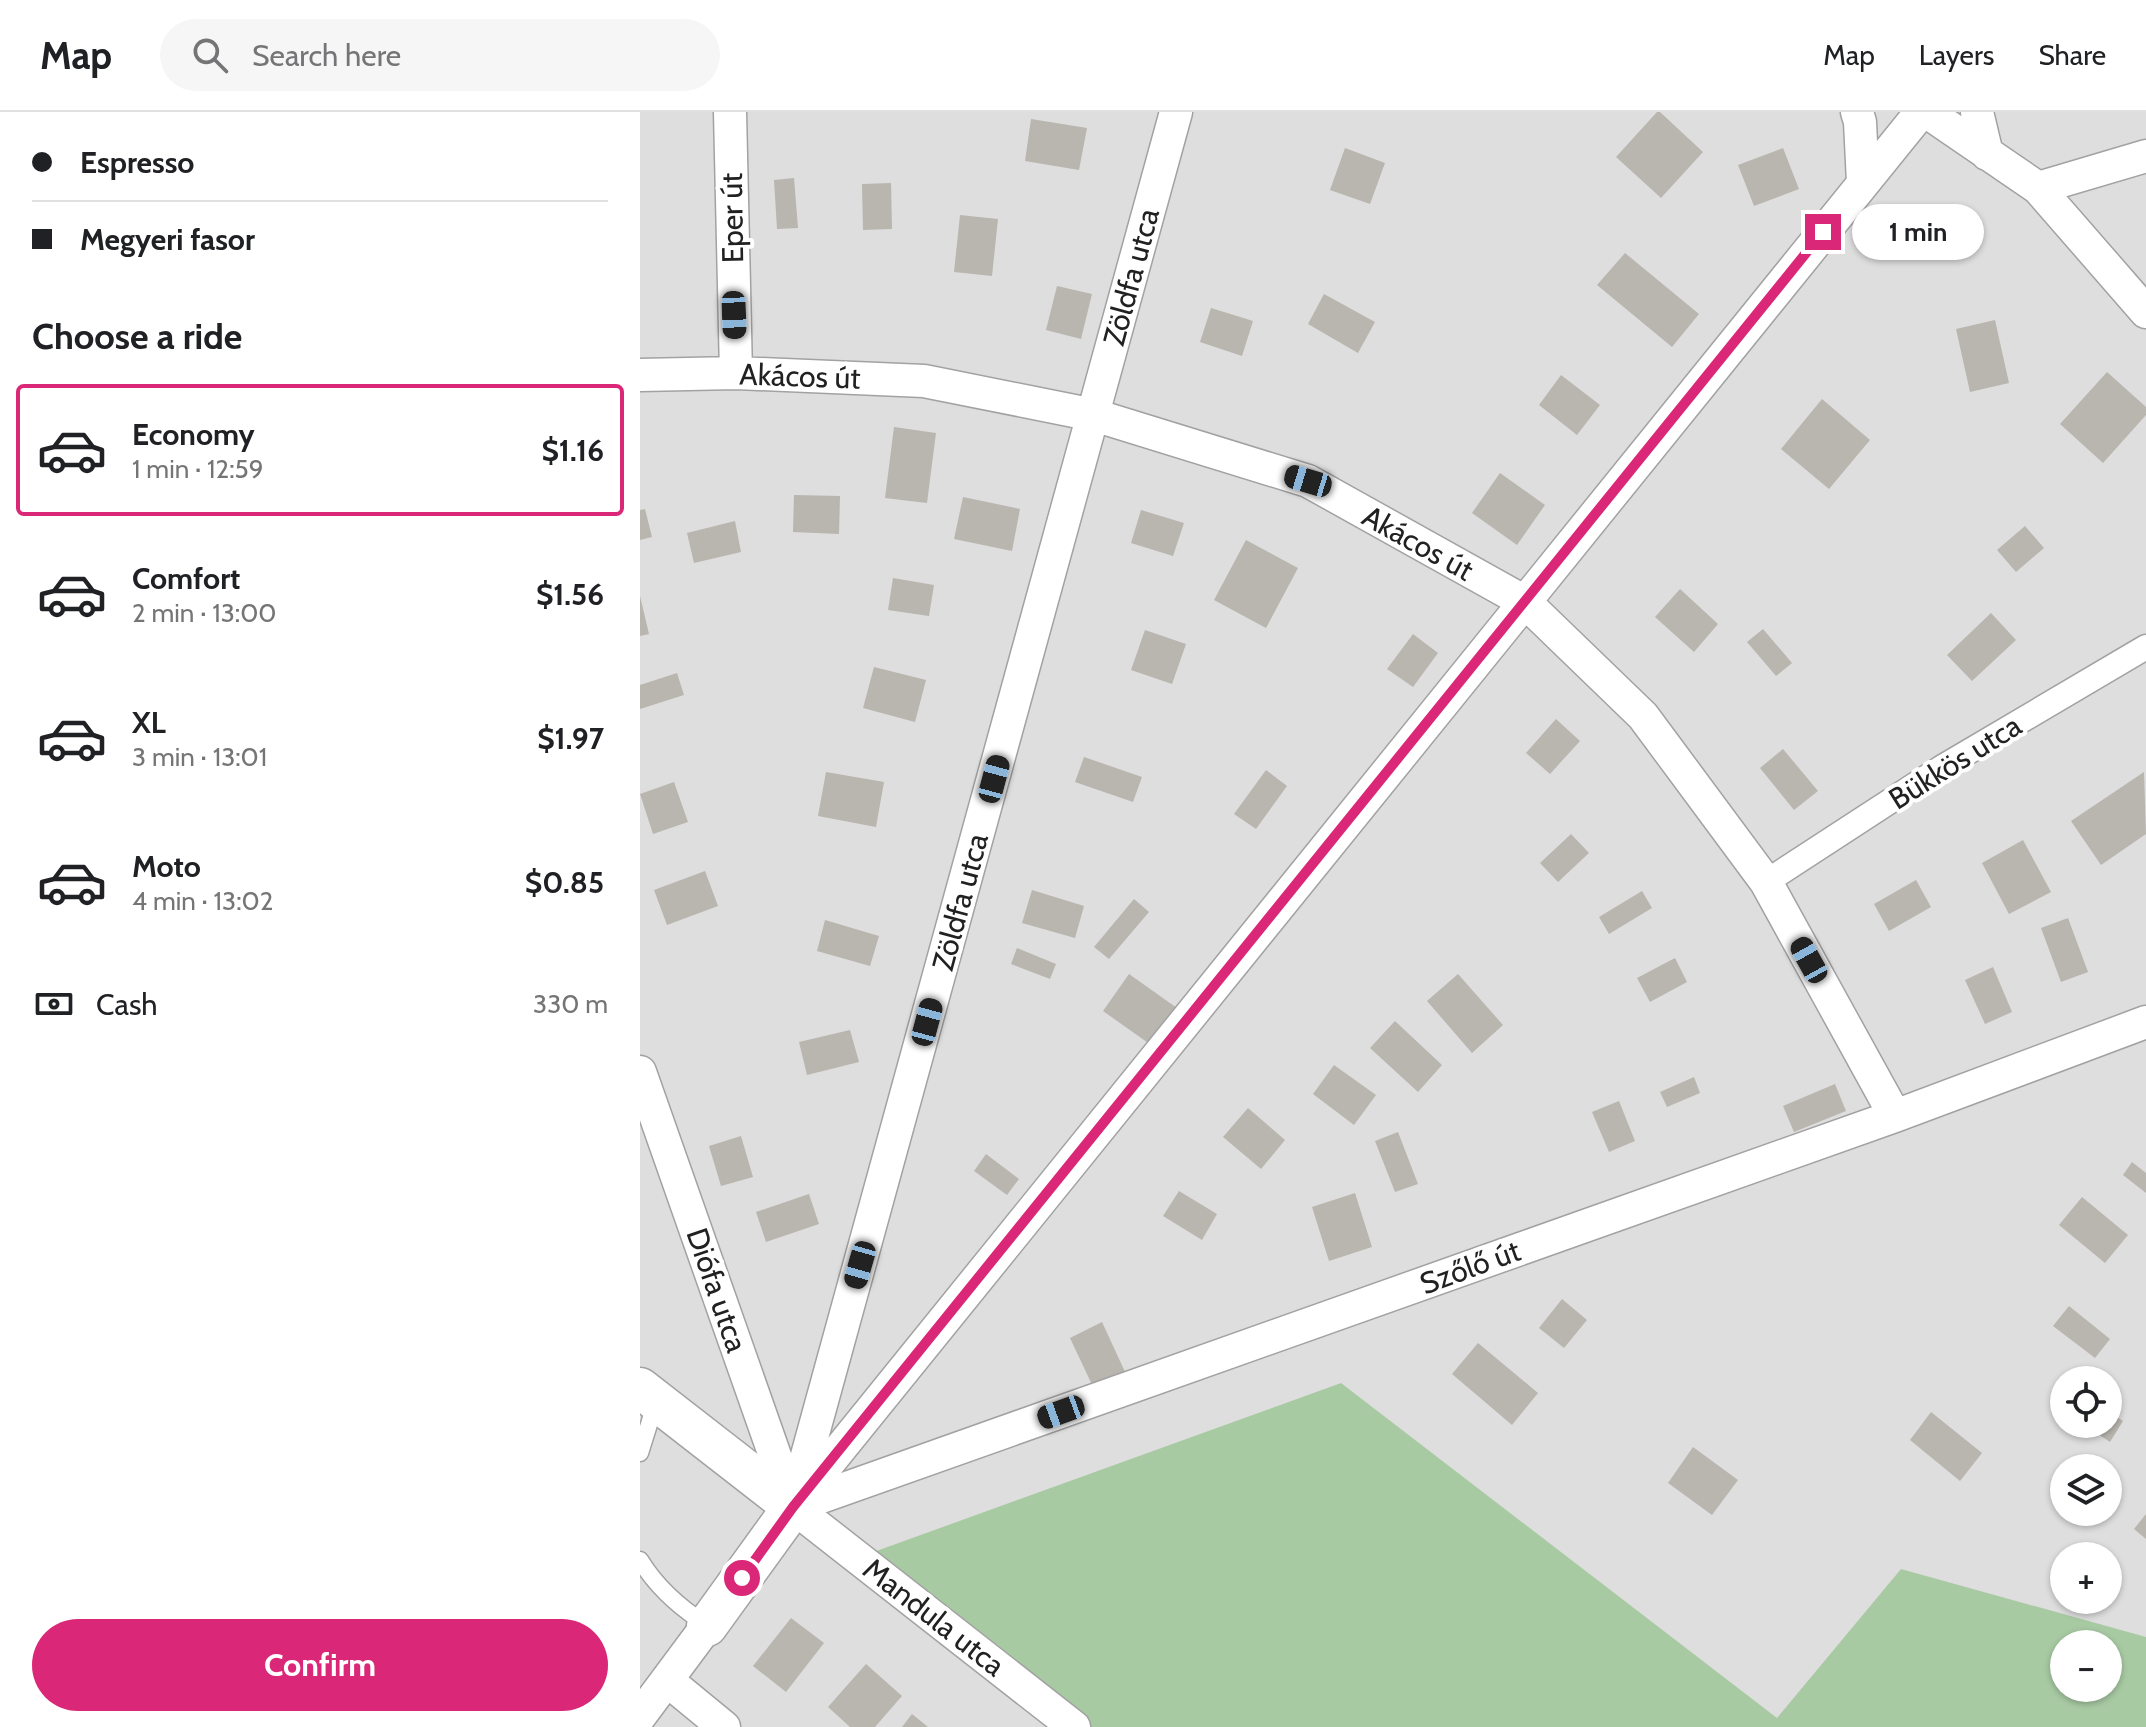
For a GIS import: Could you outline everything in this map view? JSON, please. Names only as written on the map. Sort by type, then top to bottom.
[{"type":"street","name":"Eper út","points":[[730,112],[736,373]]},
{"type":"street","name":"Zöldfa utca","points":[[793,1507],[1176,112]]},
{"type":"street","points":[[1857,112],[1863,183]]},
{"type":"street","points":[[640,1716],[793,1507],[1921,112]]},
{"type":"street","points":[[1927,112],[2038,188],[2146,312]]},
{"type":"street","points":[[1977,112],[1987,154]]},
{"type":"street","points":[[2038,188],[2146,156]]},
{"type":"street","name":"Akácos út","points":[[640,375],[736,373],[924,381],[1094,415],[1308,481],[1525,602],[1643,716],[1766,882],[1895,1116]]},
{"type":"street","name":"Bükkös utca","points":[[1766,882],[1941,768],[2146,647]]},
{"type":"street","name":"Szőlő út","points":[[793,1507],[1895,1116],[2146,1022]]},
{"type":"street","name":"Diófa utca","points":[[640,1072],[793,1507]]},
{"type":"street","points":[[648,1394],[793,1507]]},
{"type":"street","name":"Mandula utca","points":[[793,1507],[1074,1727]]},
{"type":"street","points":[[668,1681],[724,1727]]},
{"type":"lane","points":[[640,1453],[648,1394]]},
{"type":"lane","points":[[640,1560],[651,1578],[683,1610],[707,1626]]},
{"type":"shaded area","points":[[640,112],[2146,112],[2146,1727],[640,1727]]},
{"type":"green space","points":[[1341,1383],[1777,1718],[1901,1569],[2050,1610],[2050,1614],[2063,1614],[2121,1630],[2050,1630],[2050,1702],[2122,1702],[2122,1630],[2146,1637],[2146,1727],[1069,1727],[846,1562]]},
{"type":"building","points":[[1657,112],[1703,152],[1661,198],[1616,157]]},
{"type":"building","points":[[1031,119],[1087,128],[1079,170],[1025,161]]},
{"type":"building","points":[[1345,148],[1385,163],[1370,204],[1330,190]]},
{"type":"building","points":[[1783,148],[1799,189],[1754,206],[1738,165]]},
{"type":"building","points":[[794,178],[798,228],[777,229],[774,180]]},
{"type":"building","points":[[891,183],[892,229],[863,230],[862,184]]},
{"type":"building","points":[[960,215],[998,219],[992,276],[954,272]]},
{"type":"building","points":[[1625,253],[1699,314],[1672,347],[1597,285]]},
{"type":"building","points":[[1057,286],[1092,294],[1081,339],[1046,330]]},
{"type":"building","points":[[1324,294],[1375,322],[1358,353],[1308,324]]},
{"type":"building","points":[[1211,308],[1253,321],[1242,356],[1200,342]]},
{"type":"building","points":[[1995,320],[2009,383],[1970,392],[1956,329]]},
{"type":"building","points":[[2107,372],[2146,407],[2146,415],[2103,463],[2060,424]]},
{"type":"building","points":[[1561,375],[1600,405],[1577,435],[1539,405]]},
{"type":"building","points":[[1822,399],[1870,440],[1829,489],[1781,449]]},
{"type":"building","points":[[894,427],[936,433],[927,503],[885,498]]},
{"type":"building","points":[[1500,473],[1545,505],[1517,545],[1472,513]]},
{"type":"building","points":[[794,495],[840,496],[839,534],[793,532]]},
{"type":"building","points":[[963,497],[1020,509],[1012,551],[954,539]]},
{"type":"building","points":[[645,509],[652,537],[640,540],[640,510]]},
{"type":"building","points":[[1141,510],[1184,523],[1173,556],[1131,543]]},
{"type":"building","points":[[735,521],[741,552],[694,563],[687,533]]},
{"type":"building","points":[[2025,526],[2044,548],[2016,572],[1997,550]]},
{"type":"building","points":[[1246,540],[1298,568],[1266,628],[1214,600]]},
{"type":"building","points":[[893,578],[934,585],[929,616],[888,610]]},
{"type":"building","points":[[1680,589],[1718,624],[1694,652],[1655,617]]},
{"type":"building","points":[[640,596],[649,634],[640,636]]},
{"type":"building","points":[[1991,613],[2016,640],[1972,681],[1947,655]]},
{"type":"building","points":[[1763,629],[1792,663],[1776,676],[1747,642]]},
{"type":"building","points":[[1145,630],[1186,644],[1172,684],[1131,670]]},
{"type":"building","points":[[1413,634],[1438,653],[1413,687],[1387,669]]},
{"type":"building","points":[[874,667],[926,680],[915,722],[863,708]]},
{"type":"building","points":[[677,673],[684,695],[640,709],[640,685]]},
{"type":"building","points":[[1556,719],[1580,741],[1550,774],[1526,753]]},
{"type":"building","points":[[1783,749],[1818,791],[1794,810],[1760,768]]},
{"type":"building","points":[[1084,757],[1142,777],[1133,802],[1075,782]]},
{"type":"building","points":[[1266,770],[1287,786],[1256,829],[1234,814]]},
{"type":"building","points":[[826,772],[884,782],[876,827],[818,816]]},
{"type":"building","points":[[2144,772],[2146,834],[2101,865],[2071,821]]},
{"type":"building","points":[[674,782],[688,822],[653,834],[640,794]]},
{"type":"building","points":[[1571,834],[1589,853],[1558,882],[1540,863]]},
{"type":"building","points":[[2023,840],[2051,892],[2009,914],[1982,863]]},
{"type":"building","points":[[705,871],[718,906],[667,925],[654,890]]},
{"type":"building","points":[[1916,880],[1931,907],[1889,931],[1874,904]]},
{"type":"building","points":[[1032,890],[1084,906],[1075,938],[1022,923]]},
{"type":"building","points":[[1642,891],[1652,908],[1609,934],[1599,917]]},
{"type":"building","points":[[1134,899],[1149,912],[1109,959],[1094,947]]},
{"type":"building","points":[[2068,918],[2088,972],[2061,982],[2041,928]]},
{"type":"building","points":[[825,920],[879,936],[870,966],[817,951]]},
{"type":"building","points":[[1017,948],[1056,964],[1050,979],[1011,964]]},
{"type":"building","points":[[1675,958],[1687,982],[1650,1002],[1637,978]]},
{"type":"building","points":[[1993,967],[2012,1012],[1985,1024],[1965,980]]},
{"type":"building","points":[[1129,974],[1177,1008],[1151,1045],[1103,1011]]},
{"type":"building","points":[[1458,974],[1503,1025],[1472,1053],[1427,1001]]},
{"type":"building","points":[[1395,1021],[1442,1065],[1418,1092],[1370,1048]]},
{"type":"building","points":[[850,1030],[859,1062],[807,1075],[799,1042]]},
{"type":"building","points":[[1334,1065],[1376,1095],[1354,1125],[1313,1094]]},
{"type":"building","points":[[1694,1077],[1700,1093],[1667,1107],[1660,1092]]},
{"type":"building","points":[[1835,1084],[1846,1111],[1794,1132],[1783,1106]]},
{"type":"building","points":[[1619,1101],[1635,1141],[1609,1152],[1592,1112]]},
{"type":"building","points":[[1248,1108],[1285,1140],[1261,1169],[1223,1137]]},
{"type":"building","points":[[1398,1132],[1418,1184],[1395,1192],[1375,1141]]},
{"type":"building","points":[[741,1136],[753,1177],[721,1186],[709,1146]]},
{"type":"building","points":[[986,1154],[1019,1179],[1007,1195],[974,1171]]},
{"type":"building","points":[[2132,1162],[2146,1173],[2146,1193],[2123,1175]]},
{"type":"building","points":[[1179,1191],[1217,1214],[1202,1240],[1163,1216]]},
{"type":"building","points":[[1355,1193],[1372,1247],[1329,1261],[1312,1207]]},
{"type":"building","points":[[809,1194],[819,1224],[766,1242],[756,1212]]},
{"type":"building","points":[[2082,1197],[2128,1235],[2105,1263],[2059,1225]]},
{"type":"building","points":[[1562,1299],[1587,1320],[1564,1348],[1539,1328]]},
{"type":"building","points":[[2069,1306],[2110,1339],[2095,1358],[2053,1326]]},
{"type":"building","points":[[1102,1322],[1126,1374],[1094,1389],[1070,1338]]},
{"type":"building","points":[[1478,1343],[1538,1393],[1512,1425],[1452,1374]]},
{"type":"building","points":[[1931,1412],[1982,1453],[1960,1481],[1910,1440]]},
{"type":"building","points":[[1693,1447],[1738,1480],[1712,1515],[1668,1483]]},
{"type":"building","points":[[2146,1514],[2146,1539],[2134,1529]]},
{"type":"building","points":[[791,1618],[824,1643],[786,1692],[753,1666]]},
{"type":"building","points":[[866,1664],[902,1696],[875,1727],[850,1727],[828,1707]]},
{"type":"building","points":[[912,1714],[928,1727],[902,1727]]},
{"type":"route","points":[[742,1578],[793,1507],[1823,232]]}]
